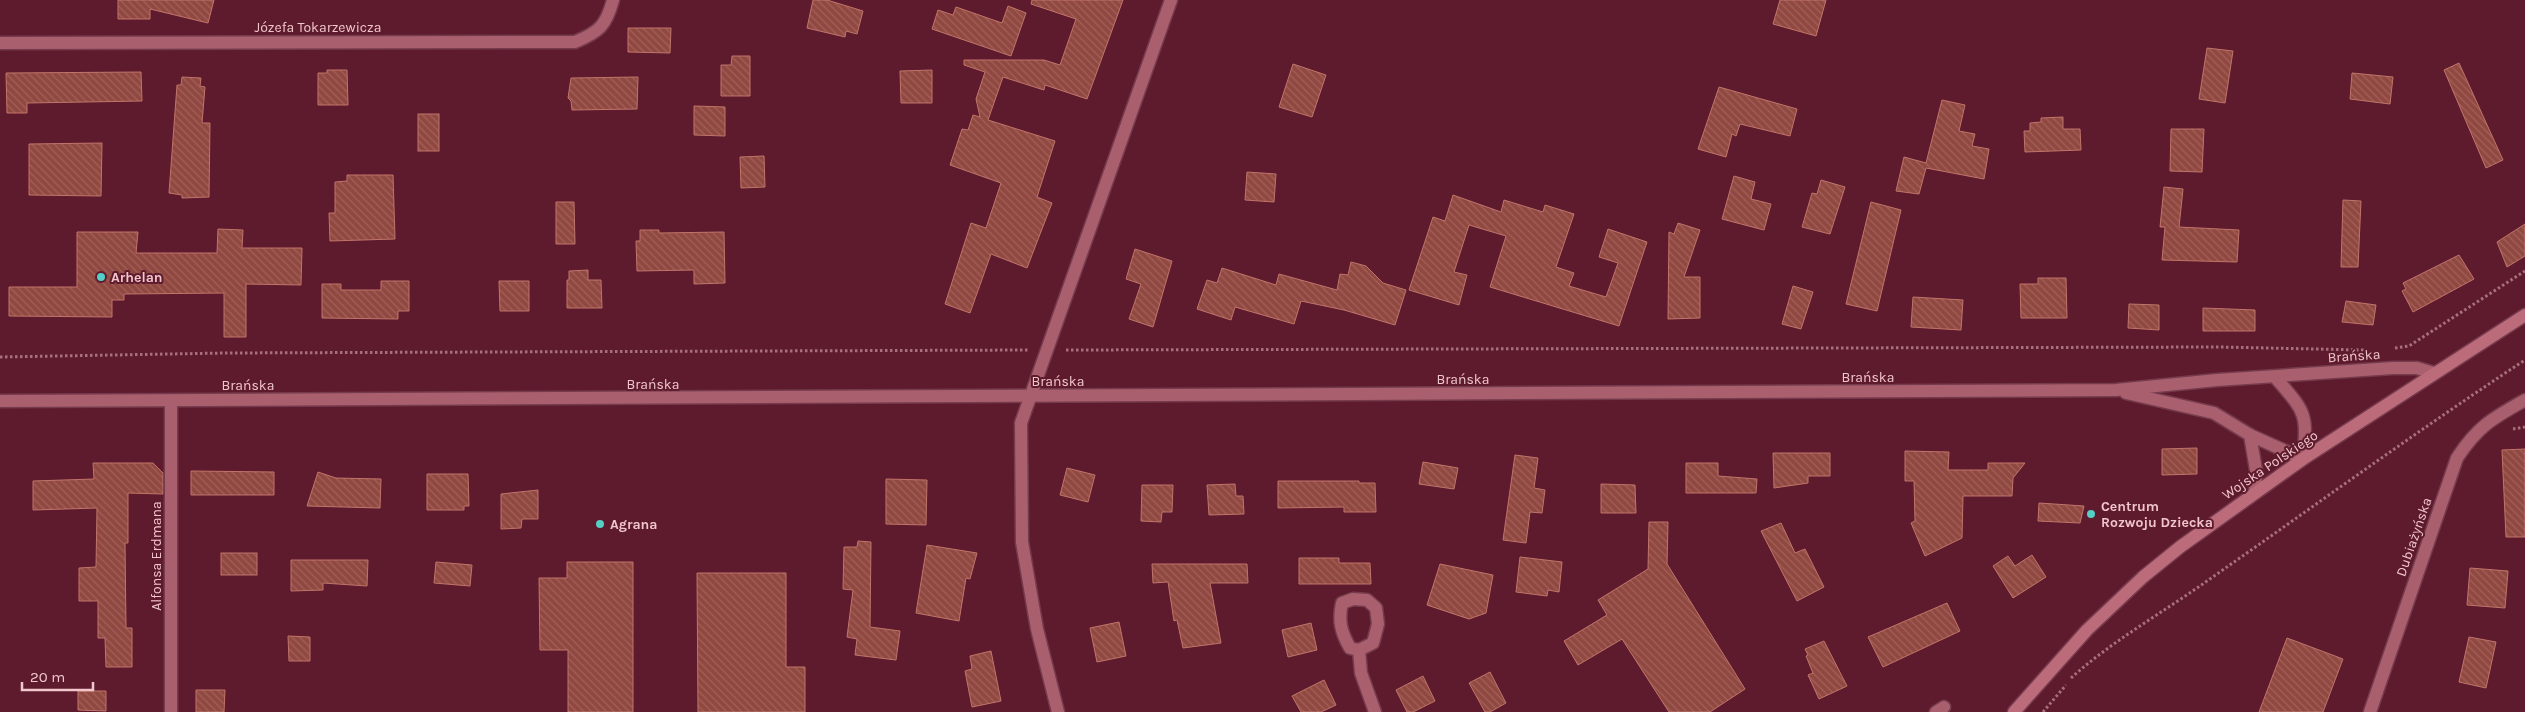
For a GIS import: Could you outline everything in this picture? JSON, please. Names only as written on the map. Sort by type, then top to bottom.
[{"type":"main road","name":"Wojska Polskiego","points":[[2014,712],[2087,630],[2143,577],[2255,492],[2303,459],[2525,315]]},
{"type":"street","name":"Józefa Tokarzewicza","points":[[0,42],[575,42],[597,33],[608,17],[613,0]]},
{"type":"street","points":[[1058,712],[1037,629],[1022,542],[1022,424],[1030,396],[1049,350],[1171,0]]},
{"type":"street","name":"Brańska","points":[[0,401],[2116,390],[2393,368],[2417,368],[2434,373]]},
{"type":"street","points":[[2275,377],[2304,414],[2306,434],[2303,459]]},
{"type":"street","name":"Brańska","points":[[2116,390],[2214,413],[2250,435],[2303,459]]},
{"type":"street","name":"Dubiażyńska","points":[[2370,712],[2457,458],[2470,437],[2487,421],[2525,400]]},
{"type":"street","name":"Alfonsa Erdmana","points":[[170,712],[171,401]]},
{"type":"street","points":[[2250,435],[2256,470],[2255,492]]},
{"type":"street","points":[[1359,650],[1360,673],[1375,712]]},
{"type":"path","points":[[2387,349],[2409,346],[2525,271]]},
{"type":"path","points":[[0,357],[236,353],[1049,350],[2219,347],[2370,350]]},
{"type":"path","points":[[2043,712],[2072,677],[2107,650],[2206,582],[2410,436],[2525,360]]},
{"type":"building","points":[[118,0],[214,0],[208,23],[150,9],[150,19],[118,19]]},
{"type":"building","points":[[813,0],[827,0],[863,11],[857,34],[846,31],[845,37],[807,28]]},
{"type":"building","points":[[1032,0],[1123,0],[1087,99],[1045,85],[1044,90],[1003,77],[988,120],[1055,141],[1037,197],[1052,203],[1027,268],[991,254],[970,313],[945,304],[971,223],[986,228],[1001,183],[950,165],[962,129],[968,130],[973,115],[980,117],[976,99],[985,72],[964,65],[964,60],[1044,60],[1060,65],[1076,19],[1031,4]]},
{"type":"building","points":[[1780,0],[1826,0],[1816,36],[1773,24]]},
{"type":"building","points":[[1008,6],[1026,13],[1011,56],[932,29],[938,10],[953,15],[956,7],[1002,23]]},
{"type":"building","points":[[628,28],[671,28],[670,53],[628,52]]},
{"type":"building","points":[[2207,48],[2233,51],[2225,103],[2199,99]]},
{"type":"building","points":[[732,56],[750,56],[750,96],[721,96],[721,65],[731,65]]},
{"type":"building","points":[[2459,63],[2503,160],[2486,168],[2444,70]]},
{"type":"building","points":[[1293,64],[1326,75],[1312,117],[1279,107]]},
{"type":"building","points":[[327,70],[347,70],[348,105],[318,105],[318,73],[327,73]]},
{"type":"building","points":[[932,70],[932,103],[901,103],[900,71]]},
{"type":"building","points":[[141,72],[142,101],[27,103],[27,113],[7,113],[6,73]]},
{"type":"building","points":[[2352,73],[2393,77],[2390,104],[2350,99]]},
{"type":"building","points":[[182,77],[201,78],[200,86],[205,87],[202,123],[210,123],[209,197],[182,198],[182,195],[169,193],[177,85],[181,85]]},
{"type":"building","points":[[638,77],[637,109],[572,110],[571,101],[568,98],[571,78]]},
{"type":"building","points":[[1719,87],[1797,109],[1790,136],[1740,124],[1736,136],[1732,134],[1726,157],[1698,149]]},
{"type":"building","points":[[1942,100],[1965,105],[1959,131],[1975,134],[1972,146],[1989,149],[1984,179],[1926,168],[1919,194],[1896,191],[1904,157],[1926,163]]},
{"type":"building","points":[[694,106],[725,107],[725,136],[694,135]]},
{"type":"building","points":[[418,114],[439,114],[439,151],[418,151]]},
{"type":"building","points":[[2063,117],[2063,129],[2080,129],[2081,150],[2025,152],[2024,131],[2030,131],[2030,123],[2041,122],[2041,118]]},
{"type":"building","points":[[2171,129],[2204,129],[2202,172],[2170,171]]},
{"type":"building","points":[[102,143],[101,196],[29,195],[29,144]]},
{"type":"building","points":[[764,156],[765,187],[741,188],[740,157]]},
{"type":"building","points":[[1247,172],[1276,174],[1274,202],[1245,200]]},
{"type":"building","points":[[347,175],[393,175],[395,239],[330,241],[329,213],[335,213],[335,182],[347,181]]},
{"type":"building","points":[[1734,176],[1755,182],[1751,199],[1771,204],[1764,230],[1722,219]]},
{"type":"building","points":[[1821,180],[1845,187],[1830,234],[1802,227],[1812,193],[1817,194]]},
{"type":"building","points":[[2164,187],[2183,189],[2179,227],[2239,230],[2237,262],[2162,260],[2165,227],[2160,227]]},
{"type":"building","points":[[1453,195],[1501,212],[1504,200],[1543,212],[1545,205],[1574,214],[1556,267],[1574,273],[1569,286],[1606,297],[1618,263],[1599,257],[1608,229],[1647,242],[1619,326],[1490,287],[1506,236],[1469,225],[1454,272],[1467,275],[1459,305],[1409,290],[1433,217],[1445,221]]},
{"type":"building","points":[[2343,200],[2361,201],[2358,267],[2341,267]]},
{"type":"building","points":[[556,202],[574,202],[575,244],[556,244]]},
{"type":"building","points":[[1871,202],[1901,210],[1877,311],[1846,304]]},
{"type":"building","points":[[1678,223],[1700,230],[1684,277],[1700,277],[1700,318],[1668,319],[1669,232],[1674,234]]},
{"type":"building","points":[[2525,224],[2525,256],[2507,267],[2497,242]]},
{"type":"building","points":[[218,229],[243,230],[242,248],[302,248],[301,285],[246,284],[246,337],[224,337],[224,293],[124,294],[124,300],[112,300],[112,317],[9,316],[9,287],[77,287],[77,232],[138,232],[136,253],[217,253]]},
{"type":"building","points":[[640,230],[659,230],[659,233],[724,232],[725,283],[694,284],[694,270],[637,271],[636,241],[640,241]]},
{"type":"building","points":[[1135,249],[1172,261],[1153,327],[1129,319],[1141,284],[1126,279]]},
{"type":"building","points":[[2459,255],[2474,279],[2413,312],[2402,291],[2406,289],[2403,283]]},
{"type":"building","points":[[1351,262],[1366,266],[1383,283],[1406,290],[1395,325],[1344,310],[1301,301],[1294,324],[1235,307],[1231,320],[1197,309],[1207,280],[1217,283],[1222,268],[1276,285],[1279,274],[1337,290],[1340,274],[1348,275]]},
{"type":"building","points":[[588,270],[588,280],[601,280],[602,308],[567,308],[567,280],[569,280],[569,271]]},
{"type":"building","points":[[2038,278],[2066,278],[2067,318],[2021,318],[2020,284],[2038,284]]},
{"type":"building","points":[[381,281],[409,281],[409,311],[398,311],[398,319],[322,318],[322,284],[341,284],[341,290],[381,290]]},
{"type":"building","points":[[499,281],[529,281],[529,311],[500,311]]},
{"type":"building","points":[[1793,286],[1813,292],[1801,329],[1782,324]]},
{"type":"building","points":[[1913,297],[1963,300],[1961,330],[1911,327]]},
{"type":"building","points":[[2346,301],[2376,305],[2373,325],[2342,322]]},
{"type":"building","points":[[2129,304],[2159,305],[2159,330],[2128,328]]},
{"type":"building","points":[[2203,308],[2255,310],[2255,331],[2203,331]]},
{"type":"building","points":[[2197,448],[2197,474],[2162,475],[2162,449]]},
{"type":"building","points":[[2525,449],[2525,537],[2506,537],[2502,450]]},
{"type":"building","points":[[1905,451],[1949,452],[1948,470],[1988,470],[1988,463],[2025,463],[2013,478],[2012,496],[1963,496],[1962,538],[1925,556],[1911,523],[1915,521],[1914,481],[1905,481]]},
{"type":"building","points":[[1773,453],[1830,453],[1830,476],[1808,476],[1808,483],[1774,488]]},
{"type":"building","points":[[1515,455],[1538,458],[1534,488],[1545,490],[1542,513],[1530,512],[1526,543],[1503,540]]},
{"type":"building","points":[[1423,462],[1458,468],[1454,489],[1419,484]]},
{"type":"building","points":[[93,463],[153,463],[163,473],[163,494],[128,493],[128,543],[125,543],[126,628],[132,628],[132,667],[106,667],[105,638],[98,638],[98,601],[79,601],[79,568],[96,567],[97,508],[33,510],[33,481],[94,479]]},
{"type":"building","points":[[1686,463],[1718,463],[1718,476],[1757,479],[1756,493],[1686,493]]},
{"type":"building","points":[[1067,468],[1095,475],[1088,502],[1060,495]]},
{"type":"building","points":[[191,471],[274,472],[274,495],[191,495]]},
{"type":"building","points":[[318,472],[336,478],[381,479],[380,508],[307,506]]},
{"type":"building","points":[[427,474],[468,474],[469,506],[464,506],[464,510],[427,510]]},
{"type":"building","points":[[886,479],[927,480],[926,525],[886,524]]},
{"type":"building","points":[[1278,481],[1359,481],[1359,483],[1375,483],[1376,512],[1344,512],[1344,507],[1278,508]]},
{"type":"building","points":[[1235,484],[1236,496],[1243,496],[1244,514],[1209,515],[1207,485]]},
{"type":"building","points":[[1601,484],[1635,485],[1636,513],[1601,513]]},
{"type":"building","points":[[1142,485],[1173,485],[1172,512],[1162,512],[1161,522],[1141,521]]},
{"type":"building","points":[[538,490],[538,519],[522,519],[521,528],[501,529],[501,494]]},
{"type":"building","points":[[2039,503],[2084,506],[2080,523],[2038,521]]},
{"type":"building","points":[[1649,522],[1668,522],[1667,564],[1745,689],[1710,712],[1669,712],[1622,639],[1578,665],[1564,641],[1607,615],[1598,600],[1648,569]]},
{"type":"building","points":[[1781,523],[1795,553],[1805,549],[1824,587],[1797,601],[1761,531]]},
{"type":"building","points":[[858,541],[871,542],[870,627],[900,631],[896,660],[855,655],[857,639],[847,637],[853,590],[843,589],[844,547],[857,547]]},
{"type":"building","points":[[927,545],[977,553],[970,579],[966,578],[959,621],[916,613]]},
{"type":"building","points":[[221,553],[257,553],[257,575],[221,575]]},
{"type":"building","points":[[2032,555],[2046,577],[2013,598],[1993,566],[2008,556],[2015,566]]},
{"type":"building","points":[[1520,557],[1562,562],[1559,592],[1548,590],[1547,596],[1516,592]]},
{"type":"building","points":[[1299,558],[1339,558],[1339,563],[1370,563],[1371,584],[1299,584]]},
{"type":"building","points":[[291,560],[368,560],[367,586],[323,583],[323,590],[291,591]]},
{"type":"building","points":[[436,562],[472,565],[470,586],[434,583]]},
{"type":"building","points":[[567,562],[633,562],[633,712],[568,712],[568,650],[540,650],[539,578],[567,578]]},
{"type":"building","points":[[1152,564],[1247,564],[1248,583],[1210,583],[1221,643],[1183,648],[1177,620],[1174,621],[1168,582],[1153,583]]},
{"type":"building","points":[[1440,564],[1493,575],[1486,613],[1469,619],[1427,605]]},
{"type":"building","points":[[2470,568],[2508,571],[2505,608],[2467,605]]},
{"type":"building","points":[[697,573],[786,573],[786,667],[805,667],[805,712],[698,712]]},
{"type":"building","points":[[1947,603],[1960,631],[1883,667],[1868,637]]},
{"type":"building","points":[[1119,622],[1126,656],[1097,662],[1090,628]]},
{"type":"building","points":[[1311,623],[1317,650],[1288,657],[1282,630]]},
{"type":"building","points":[[288,636],[310,637],[310,661],[289,661]]},
{"type":"building","points":[[2469,637],[2496,642],[2486,688],[2459,682]]},
{"type":"building","points":[[2287,638],[2343,659],[2323,712],[2259,712]]},
{"type":"building","points":[[1824,641],[1847,686],[1819,699],[1808,675],[1813,673],[1805,649]]},
{"type":"building","points":[[991,651],[1001,701],[972,707],[965,671],[972,669],[970,656]]},
{"type":"building","points":[[1490,672],[1506,703],[1490,712],[1485,712],[1469,683]]},
{"type":"building","points":[[1423,676],[1435,701],[1413,712],[1407,712],[1396,690]]},
{"type":"building","points":[[1324,680],[1336,705],[1321,712],[1301,712],[1292,696]]},
{"type":"building","points":[[196,690],[225,690],[224,712],[196,712]]},
{"type":"building","points":[[78,691],[106,691],[106,711],[78,710]]},
{"type":"place","name":"Arhelan","points":[[101,277]]},
{"type":"place","name":"Centrum Rozwoju Dziecka","points":[[2091,514]]},
{"type":"place","name":"Agrana","points":[[600,524]]}]
